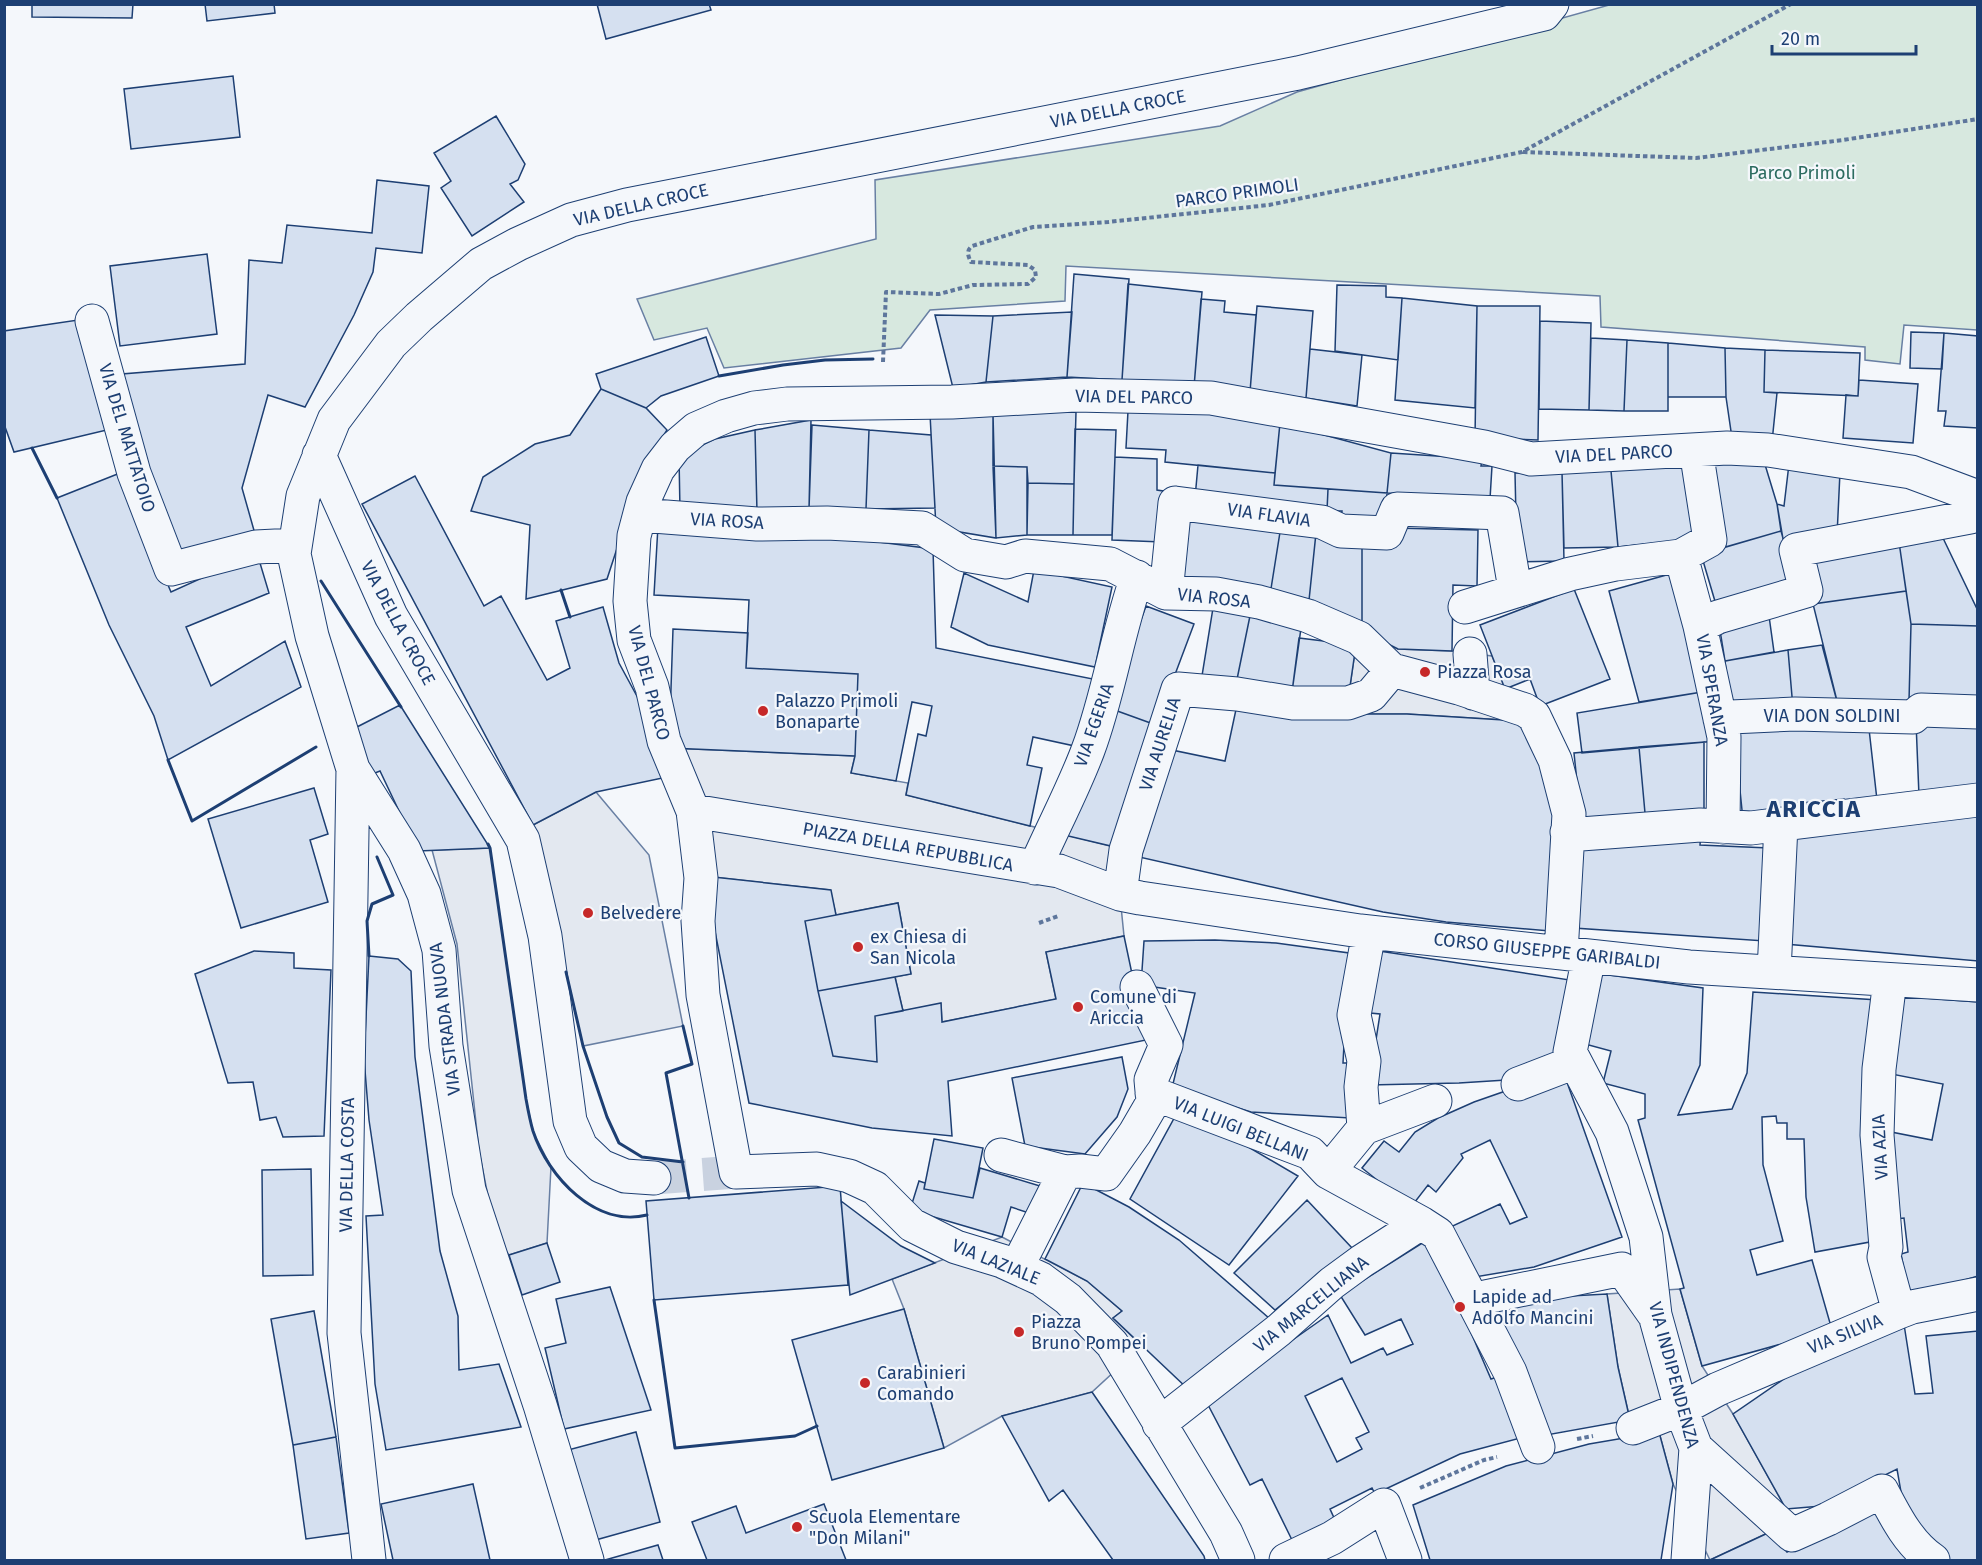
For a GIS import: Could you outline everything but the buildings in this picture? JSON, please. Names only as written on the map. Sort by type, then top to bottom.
[{"type":"street","name":"VIA DELLA CROCE","points":[[654,1178],[625,1176],[601,1166],[581,1147],[570,1121],[545,936],[523,840],[391,616],[319,455],[334,420],[357,387],[391,344],[419,316],[481,264],[571,220],[627,205],[1298,73],[1544,14],[1552,4]]},
{"type":"street","name":"VIA DEL MATTATOIO","points":[[92,321],[134,473],[171,569],[256,547],[295,545]]},
{"type":"street","name":"VIA DEL PARCO","points":[[736,1172],[703,994],[698,921],[701,878],[693,811],[664,741],[652,687],[634,640],[630,601],[630,568],[634,536],[640,514],[658,469],[675,447],[696,429],[726,416],[754,408],[787,404],[882,401],[952,402],[1075,395],[1211,398],[1484,447],[1531,459],[1727,448],[1768,450],[1911,472],[1977,497]]},
{"type":"street","points":[[1465,607],[1570,574],[1681,556],[1710,540],[1696,450]]},
{"type":"street","name":"VIA STRADA NUOVA","points":[[319,455],[303,496],[295,545],[294,554],[299,583],[312,636],[353,769],[404,850],[424,894],[439,950],[446,1046],[469,1190],[540,1405],[587,1560]]},
{"type":"street","name":"VIA FLAVIA","points":[[1166,593],[1175,503],[1322,522],[1341,531],[1387,533],[1397,509],[1502,513],[1515,590]]},
{"type":"street","points":[[1700,626],[1718,617],[1806,591],[1796,550],[1970,517],[1977,513]]},
{"type":"street","name":"VIA ROSA","points":[[640,514],[677,519],[757,524],[827,523],[922,528],[965,555],[1006,562],[1025,556],[1110,564],[1166,593],[1216,594],[1259,602],[1308,616],[1359,638],[1392,670],[1525,710],[1534,716],[1555,760],[1569,814],[1567,832],[1575,955]]},
{"type":"street","name":"VIA SPERANZA","points":[[1681,556],[1700,626],[1724,737],[1723,827]]},
{"type":"street","name":"VIA EGERIA","points":[[1035,868],[1088,752],[1137,577]]},
{"type":"street","points":[[1470,654],[1473,693]]},
{"type":"street","name":"VIA AURELIA","points":[[1120,894],[1126,850],[1178,689],[1236,694],[1293,703],[1347,703],[1371,695],[1392,670]]},
{"type":"street","name":"VIA DON SOLDINI","points":[[1720,719],[1795,714],[1913,717],[1921,710],[1977,712]]},
{"type":"street","name":"VIA DELLA COSTA","points":[[353,769],[344,1333],[369,1560]]},
{"type":"street","points":[[1567,832],[1581,834],[1700,825],[1751,828],[1977,800]]},
{"type":"street","name":"PIAZZA DELLA REPUBBLICA","points":[[693,811],[1059,871],[1120,894]]},
{"type":"street","points":[[1774,972],[1781,825]]},
{"type":"street","name":"CORSO GIUSEPPE GARIBALDI","points":[[1120,894],[1369,932],[1575,955],[1689,967],[1977,985]]},
{"type":"street","points":[[1364,1128],[1360,1087],[1364,1061],[1354,1016],[1369,932]]},
{"type":"street","name":"VIA INDIPENDENZA","points":[[1575,955],[1570,1052],[1612,1132],[1643,1226],[1655,1315],[1681,1410],[1696,1448],[1688,1560]]},
{"type":"street","name":"VIA AZIA","points":[[1890,980],[1879,1069],[1877,1135],[1886,1247],[1884,1257],[1899,1312]]},
{"type":"street","points":[[1002,1155],[1065,1172],[1106,1174],[1135,1133],[1153,1101],[1151,1080],[1166,1045],[1137,987]]},
{"type":"street","points":[[1518,1084],[1575,1062]]},
{"type":"street","name":"VIA LUIGI BELLANI","points":[[1152,1093],[1310,1153],[1328,1172],[1421,1223]]},
{"type":"street","points":[[1328,1172],[1364,1128],[1435,1101]]},
{"type":"street","name":"VIA LAZIALE","points":[[736,1172],[817,1169],[849,1176],[875,1188],[912,1225],[956,1247],[1017,1267],[1041,1278],[1068,1299],[1112,1344],[1226,1533],[1238,1560]]},
{"type":"street","points":[[1017,1267],[1065,1172]]},
{"type":"street","points":[[1421,1223],[1438,1234],[1510,1372],[1539,1447]]},
{"type":"street","name":"VIA MARCELLIANA","points":[[1159,1424],[1280,1330],[1332,1283],[1421,1223]]},
{"type":"street","points":[[1471,1300],[1622,1269],[1655,1315]]},
{"type":"street","name":"VIA SILVIA","points":[[1633,1428],[1681,1410],[1718,1389],[1899,1312],[1912,1307],[1977,1294]]},
{"type":"street","points":[[1696,1448],[1792,1534],[1828,1519],[1882,1491],[1902,1526],[1921,1552],[1933,1560]]},
{"type":"street","points":[[1286,1560],[1332,1538],[1384,1505],[1405,1560]]},
{"type":"path","name":"PARCO PRIMOLI","points":[[1522,152],[1791,4]]},
{"type":"path","name":"PARCO PRIMOLI","points":[[882,401],[886,292],[939,294],[973,285],[1028,284],[1036,277],[1035,270],[1028,265],[971,262],[968,256],[972,246],[1033,227],[1108,222],[1269,205],[1522,152],[1696,158],[1843,140],[1977,119]]},
{"type":"green space","name":"Parco Primoli","points":[[1609,5],[1977,5],[1977,330],[1904,325],[1900,364],[1865,360],[1865,347],[1601,327],[1600,296],[1066,266],[1065,301],[930,310],[901,348],[724,368],[707,328],[654,340],[637,299],[876,239],[875,180],[1220,126],[1297,92]]},
{"type":"shaded area","name":"Piazza Rosa","points":[[1362,631],[1398,649],[1452,651],[1492,656],[1520,721],[1407,714],[1346,714],[1356,645]]},
{"type":"shaded area","points":[[669,748],[855,756],[851,773],[908,783],[906,795],[1115,847],[1124,936],[1046,952],[1056,999],[942,1022],[941,1004],[903,1011],[895,977],[911,974],[898,903],[836,915],[830,890],[704,876]]},
{"type":"shaded area","points":[[596,792],[649,855],[683,1026],[583,1046],[533,825]]},
{"type":"shaded area","points":[[490,848],[526,1099],[533,1132],[551,1167],[547,1243],[509,1255],[503,1247],[489,1201],[479,1151],[457,944],[432,850]]},
{"type":"shaded area","name":"Piazza Bruno Pompei","points":[[1002,1237],[1087,1281],[1122,1311],[1113,1318],[1142,1346],[1092,1392],[1002,1416],[944,1448],[904,1309],[892,1279]]},
{"type":"shaded area","points":[[1680,1289],[1702,1366],[1733,1414],[1786,1509],[1770,1532],[1710,1560],[1673,1484],[1659,1432],[1630,1420],[1618,1367],[1607,1294]]},
{"type":"tunnel","points":[[654,1178],[736,1172]]},
{"type":"wall","points":[[719,376],[825,360],[873,359]]},
{"type":"wall","points":[[32,448],[57,498]]},
{"type":"wall","points":[[321,581],[401,707]]},
{"type":"wall","points":[[561,590],[570,617]]},
{"type":"wall","points":[[168,760],[192,821],[316,747]]},
{"type":"wall","points":[[488,844],[526,1099],[533,1131],[540,1148],[562,1181],[592,1206],[610,1214],[628,1217],[647,1215]]},
{"type":"wall","points":[[369,956],[367,921],[372,904],[393,895],[377,857]]},
{"type":"wall","points":[[566,972],[583,1046],[607,1117],[619,1143],[642,1157],[683,1162]]},
{"type":"wall","points":[[683,1026],[692,1064],[666,1073],[689,1198]]},
{"type":"wall","points":[[654,1300],[675,1448],[795,1436],[817,1426]]},
{"type":"place","name":"Piazza Rosa","points":[[1425,672]]},
{"type":"place","name":"Palazzo Primoli Bonaparte","points":[[763,711]]},
{"type":"place","name":"Belvedere","points":[[588,913]]},
{"type":"place","name":"ex Chiesa di San Nicola","points":[[858,947]]},
{"type":"place","name":"Comune di Ariccia","points":[[1078,1007]]},
{"type":"place","name":"Lapide ad Adolfo Mancini","points":[[1460,1307]]},
{"type":"place","name":"Piazza Bruno Pompei","points":[[1019,1332]]},
{"type":"place","name":"Carabinieri Comando","points":[[865,1383]]},
{"type":"place","name":"Scuola Elementare \"Don Milani\"","points":[[797,1527]]},
{"type":"district","name":"ARICCIA","points":[[1814,809]]}]
